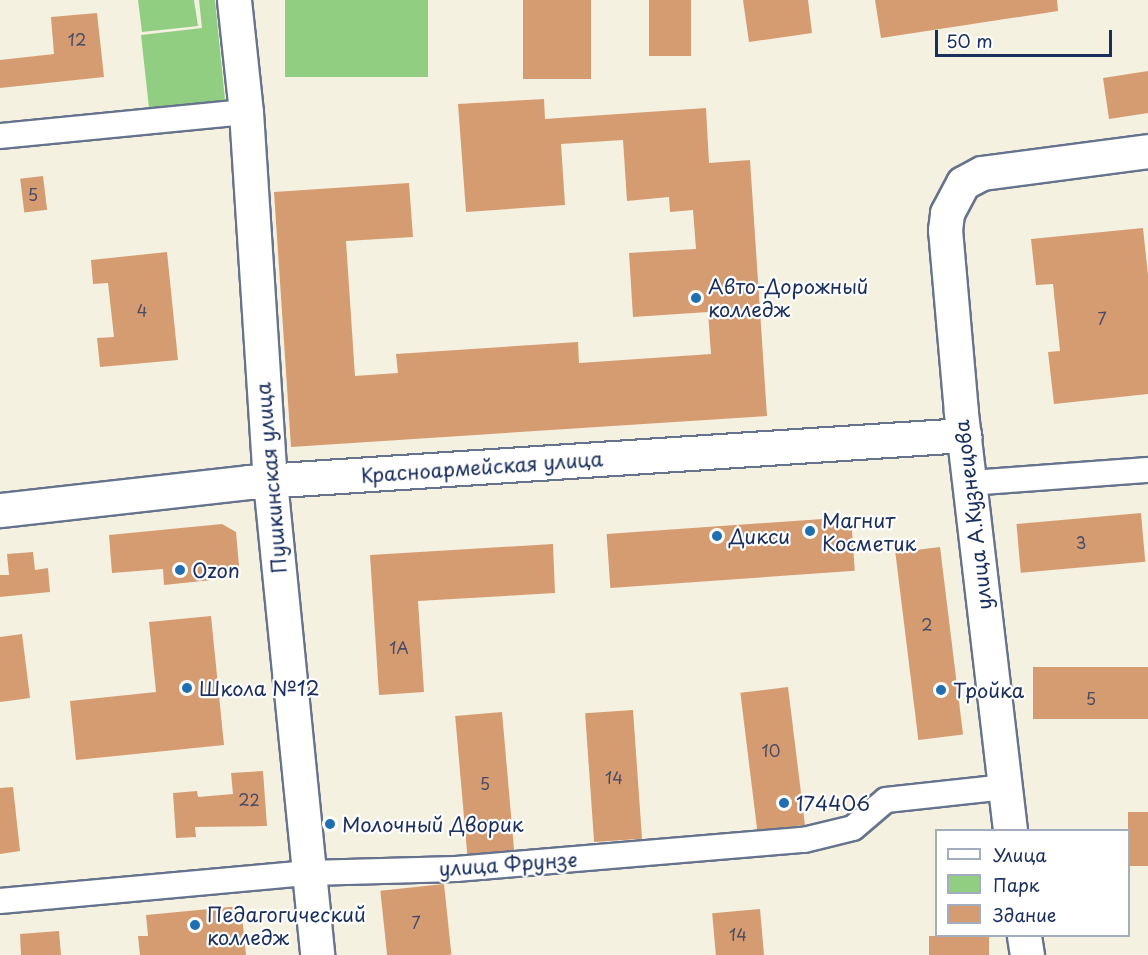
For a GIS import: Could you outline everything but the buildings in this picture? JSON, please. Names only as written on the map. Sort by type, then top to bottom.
[{"type":"main road","name":"Пушкинская улица","points":[[234,0],[246,112],[270,481],[317,955]]},
{"type":"main road","name":"улица А.Кузнецова","points":[[1010,829],[964,435],[945,230],[952,199],[963,183],[982,173],[1148,151]]},
{"type":"main road","name":"Красноармейская улица","points":[[0,510],[270,481],[964,435]]},
{"type":"main road","points":[[1024,937],[1027,955]]},
{"type":"street","points":[[0,136],[246,112]]},
{"type":"street","points":[[970,483],[1148,470]]},
{"type":"street","name":"улица Фрунзе","points":[[0,901],[309,873],[456,869],[804,840],[853,828],[886,800],[1005,787]]},
{"type":"green space","points":[[138,0],[194,0],[198,26],[142,32]]},
{"type":"green space","points":[[199,0],[215,0],[225,100],[149,108],[141,35],[202,28]]},
{"type":"green space","points":[[285,0],[428,0],[428,77],[285,77]]},
{"type":"place","name":"Авто-Дорожный колледж","points":[[696,298]]},
{"type":"place","name":"Магнит Косметик","points":[[810,531]]},
{"type":"place","name":"Дикси","points":[[717,536]]},
{"type":"place","name":"Ozon","points":[[180,570]]},
{"type":"place","name":"Школа №12","points":[[187,688]]},
{"type":"place","name":"Тройка","points":[[941,690]]},
{"type":"place","name":"174406","points":[[784,803]]},
{"type":"place","name":"Молочный Дворик","points":[[330,824]]},
{"type":"place","name":"Педагогический колледж","points":[[195,925]]}]
